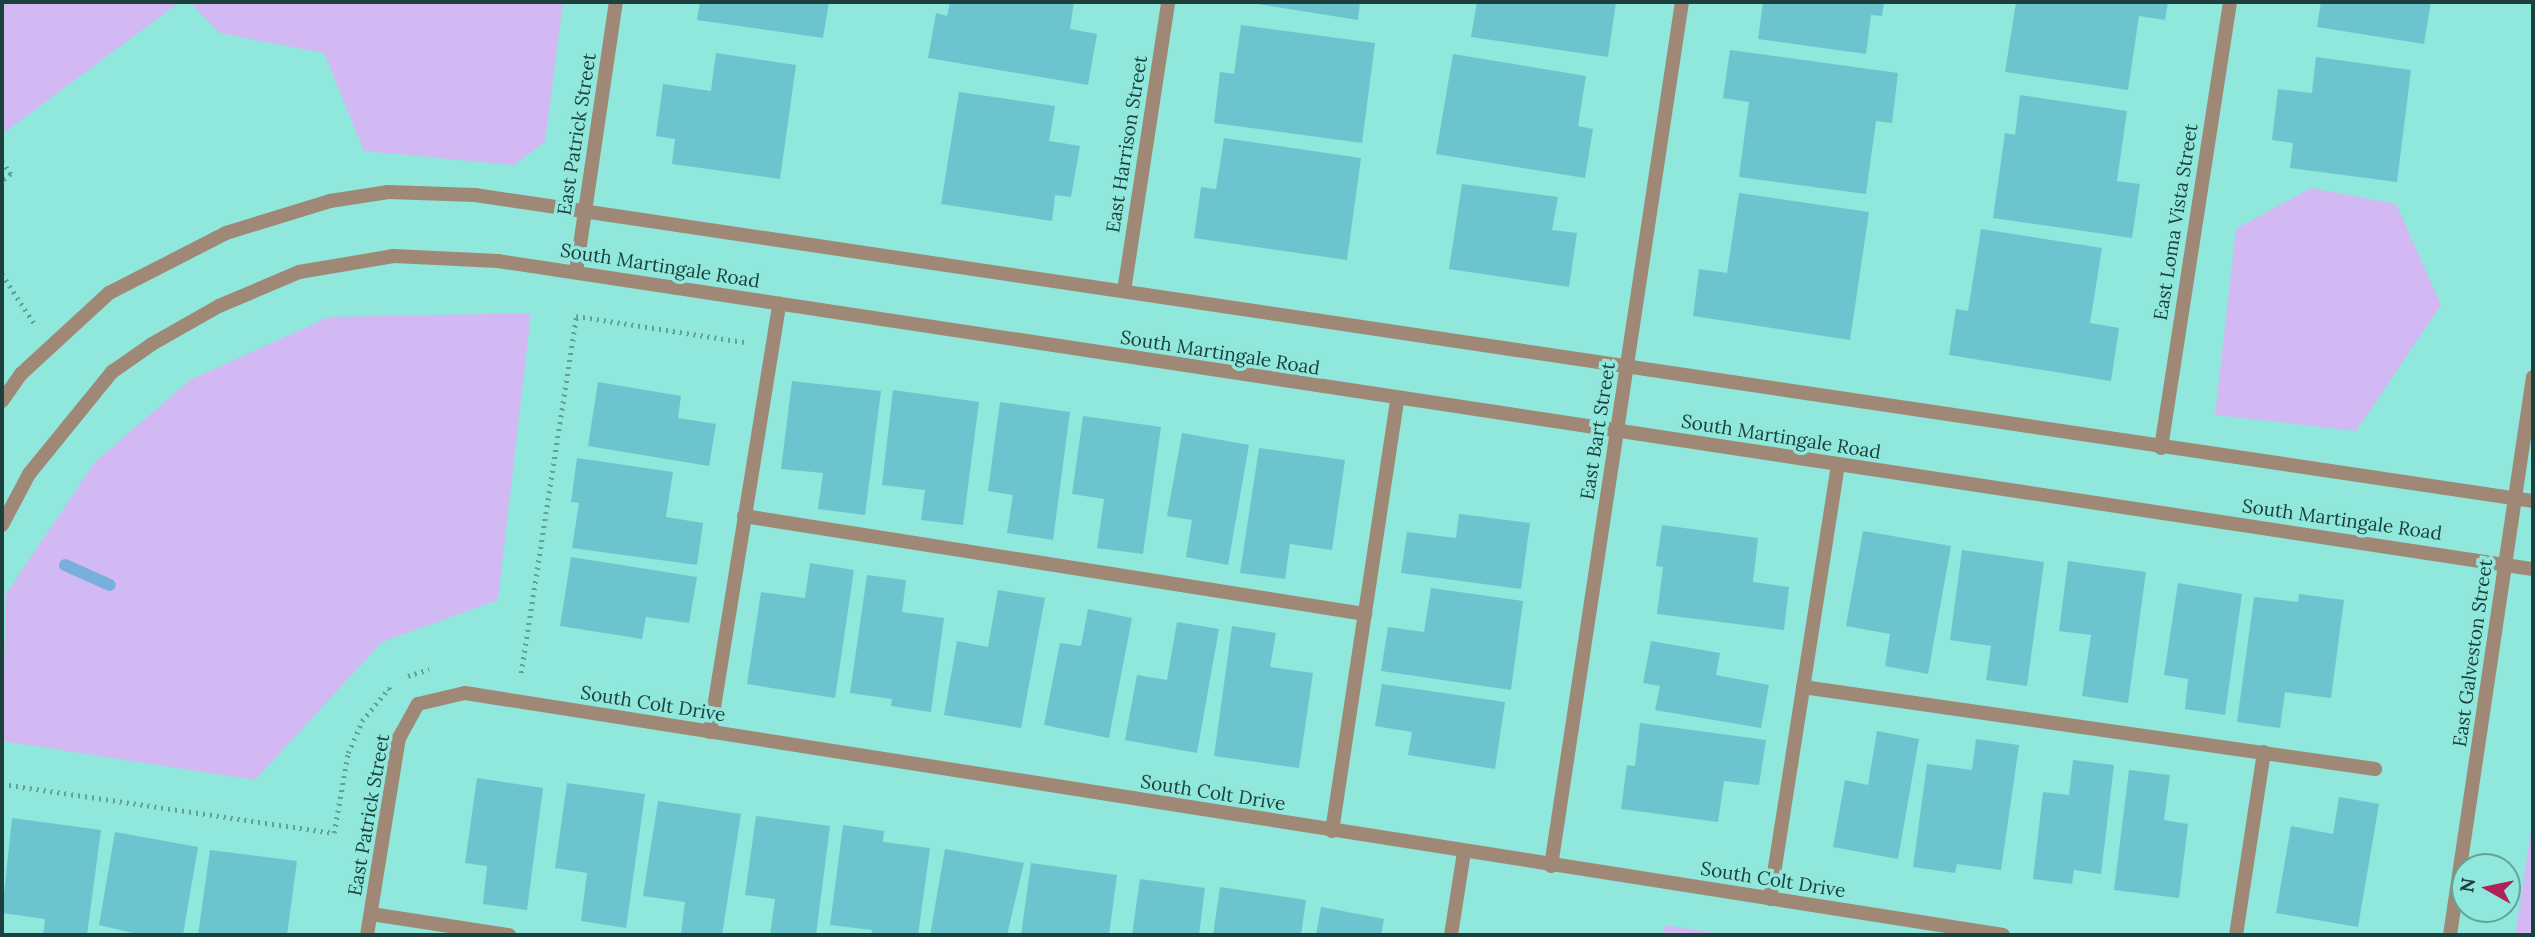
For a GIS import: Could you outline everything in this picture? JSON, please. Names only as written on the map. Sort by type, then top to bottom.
[{"type":"street","name":"East Patrick Street","points":[[576,272],[616,2]]},
{"type":"street","name":"East Harrison Street","points":[[1124,291],[1168,2]]},
{"type":"street","name":"East Bart Street","points":[[1552,866],[1682,2]]},
{"type":"street","name":"East Loma Vista Street","points":[[2161,448],[2230,2]]},
{"type":"street","points":[[2,401],[21,374],[109,293],[226,233],[330,201],[388,191],[475,195],[1627,365],[2161,448],[2533,501]]},
{"type":"street","name":"South Martingale Road","points":[[2,525],[29,474],[112,372],[219,306],[299,272],[394,256],[498,261],[576,272],[1397,400],[2533,569]]},
{"type":"street","points":[[710,732],[779,304]]},
{"type":"street","name":"East Galveston Street","points":[[2450,935],[2533,377]]},
{"type":"street","points":[[1332,831],[1397,400]]},
{"type":"street","points":[[1770,900],[1838,465]]},
{"type":"street","points":[[744,516],[1365,614]]},
{"type":"street","points":[[1803,687],[2375,769]]},
{"type":"street","name":"South Colt Drive","points":[[415,710],[465,693],[2003,935]]},
{"type":"street","name":"East Patrick Street","points":[[367,935],[399,737],[415,710]]},
{"type":"street","points":[[2236,935],[2264,752]]},
{"type":"street","points":[[1451,935],[1464,852]]},
{"type":"street","points":[[371,914],[509,935]]},
{"type":"path","points":[[2,161],[11,174],[2,181]]},
{"type":"path","points":[[2,274],[34,323]]},
{"type":"path","points":[[511,672],[523,673],[576,316],[772,346]]},
{"type":"path","points":[[2,784],[334,833],[348,753],[362,721],[389,688],[415,671],[438,668]]},
{"type":"path","points":[[389,688],[415,710]]},
{"type":"shaded area","points":[[2,2],[180,2],[2,134]]},
{"type":"shaded area","points":[[190,2],[563,2],[545,142],[514,165],[364,151],[324,53],[219,33]]},
{"type":"shaded area","points":[[2311,188],[2396,204],[2441,305],[2356,431],[2215,415],[2236,229]]},
{"type":"shaded area","points":[[531,313],[498,600],[382,642],[255,780],[2,741],[6,594],[95,462],[190,380],[329,317]]},
{"type":"shaded area","points":[[2533,818],[2533,935],[2515,935],[2517,923],[2521,923],[2521,896]]},
{"type":"shaded area","points":[[1665,925],[1728,935],[1663,935]]},
{"type":"building","points":[[700,2],[829,2],[823,38],[697,20]]},
{"type":"building","points":[[950,2],[1074,2],[1070,29],[1097,34],[1088,85],[928,58],[936,13],[947,16]]},
{"type":"building","points":[[1245,2],[1360,2],[1358,20]]},
{"type":"building","points":[[1477,2],[1616,2],[1608,57],[1471,37]]},
{"type":"building","points":[[1763,2],[1884,2],[1882,16],[1871,15],[1866,54],[1758,39]]},
{"type":"building","points":[[2016,2],[2168,2],[2165,20],[2139,16],[2128,90],[2005,72]]},
{"type":"building","points":[[2321,2],[2431,2],[2424,44],[2317,27]]},
{"type":"building","points":[[1241,25],[1375,43],[1362,143],[1214,123],[1220,72],[1234,74]]},
{"type":"building","points":[[1730,50],[1898,73],[1892,123],[1876,121],[1866,194],[1739,177],[1749,102],[1723,98]]},
{"type":"building","points":[[716,53],[796,65],[780,179],[672,164],[675,139],[656,136],[663,84],[711,91]]},
{"type":"building","points":[[1453,54],[1586,76],[1578,126],[1593,129],[1585,178],[1436,154]]},
{"type":"building","points":[[2316,57],[2411,70],[2397,182],[2290,168],[2293,143],[2272,140],[2278,89],[2312,93]]},
{"type":"building","points":[[959,92],[1055,106],[1049,141],[1080,146],[1071,197],[1055,195],[1052,221],[941,204]]},
{"type":"building","points":[[2020,95],[2127,111],[2117,181],[2140,184],[2132,238],[1993,218],[2005,133],[2015,135]]},
{"type":"building","points":[[1224,138],[1361,158],[1347,260],[1194,238],[1201,187],[1216,189]]},
{"type":"building","points":[[1462,184],[1558,197],[1552,230],[1577,233],[1569,287],[1449,269]]},
{"type":"building","points":[[1739,193],[1869,212],[1850,340],[1693,316],[1699,269],[1727,273]]},
{"type":"building","points":[[1981,229],[2102,248],[2090,323],[2119,328],[2111,381],[1949,355],[1956,309],[1968,311]]},
{"type":"building","points":[[792,381],[881,391],[865,515],[818,509],[823,473],[781,469]]},
{"type":"building","points":[[598,382],[681,396],[678,418],[716,424],[709,466],[588,446]]},
{"type":"building","points":[[893,390],[979,402],[963,525],[921,520],[925,490],[882,485]]},
{"type":"building","points":[[1000,402],[1070,412],[1053,540],[1007,533],[1013,495],[988,491]]},
{"type":"building","points":[[1083,416],[1161,427],[1143,554],[1097,548],[1104,499],[1072,494]]},
{"type":"building","points":[[1182,433],[1249,445],[1228,565],[1186,557],[1192,520],[1167,516]]},
{"type":"building","points":[[1259,448],[1345,460],[1332,550],[1290,544],[1285,579],[1240,573]]},
{"type":"building","points":[[577,458],[673,472],[666,517],[703,523],[697,565],[572,548],[579,503],[571,502]]},
{"type":"building","points":[[1459,514],[1530,523],[1521,589],[1401,573],[1407,532],[1456,538]]},
{"type":"building","points":[[1662,525],[1758,538],[1753,582],[1789,587],[1784,630],[1657,614],[1663,567],[1656,566]]},
{"type":"building","points":[[1863,531],[1951,546],[1928,674],[1885,666],[1890,634],[1846,626]]},
{"type":"building","points":[[1962,550],[2044,562],[2027,686],[1986,680],[1991,646],[1950,640]]},
{"type":"building","points":[[571,557],[697,577],[689,623],[646,617],[642,639],[560,626]]},
{"type":"building","points":[[2068,561],[2146,572],[2128,703],[2082,696],[2091,635],[2059,631]]},
{"type":"building","points":[[810,563],[854,570],[835,698],[747,684],[761,592],[805,598]]},
{"type":"building","points":[[867,575],[906,580],[902,612],[944,618],[931,712],[891,706],[892,699],[850,693]]},
{"type":"building","points":[[2178,583],[2242,594],[2225,715],[2185,709],[2188,679],[2164,675]]},
{"type":"building","points":[[1431,588],[1523,601],[1511,690],[1381,671],[1388,627],[1424,632]]},
{"type":"building","points":[[998,590],[1045,598],[1021,728],[944,715],[957,641],[988,647]]},
{"type":"building","points":[[2299,594],[2344,600],[2331,698],[2285,692],[2280,728],[2237,722],[2254,597],[2298,602]]},
{"type":"building","points":[[1088,609],[1132,618],[1109,738],[1044,725],[1060,643],[1081,646]]},
{"type":"building","points":[[1177,622],[1219,629],[1197,753],[1125,740],[1137,675],[1167,680]]},
{"type":"building","points":[[1232,626],[1276,633],[1270,667],[1313,673],[1299,768],[1214,756]]},
{"type":"building","points":[[1651,641],[1720,653],[1716,675],[1769,685],[1761,728],[1655,710],[1660,686],[1643,683]]},
{"type":"building","points":[[1382,684],[1505,702],[1495,769],[1408,755],[1412,732],[1375,726]]},
{"type":"building","points":[[1640,723],[1766,740],[1759,785],[1724,781],[1718,822],[1621,809],[1627,765],[1635,766]]},
{"type":"building","points":[[1877,731],[1919,739],[1898,859],[1833,847],[1845,780],[1868,785]]},
{"type":"building","points":[[1976,739],[2019,745],[2001,870],[1957,864],[1955,873],[1913,867],[1927,764],[1972,770]]},
{"type":"building","points":[[2073,760],[2114,765],[2101,874],[2074,870],[2072,884],[2033,879],[2043,792],[2069,795]]},
{"type":"building","points":[[2129,770],[2170,775],[2164,820],[2188,824],[2179,898],[2114,890]]},
{"type":"building","points":[[477,778],[543,788],[527,910],[483,904],[487,866],[465,863]]},
{"type":"building","points":[[567,783],[645,794],[626,928],[581,921],[587,873],[555,868]]},
{"type":"building","points":[[2339,797],[2379,804],[2358,927],[2276,913],[2291,826],[2333,834]]},
{"type":"building","points":[[658,801],[741,814],[722,935],[681,934],[685,902],[643,896]]},
{"type":"building","points":[[756,816],[830,826],[816,935],[770,935],[775,899],[745,895]]},
{"type":"building","points":[[12,818],[101,830],[87,935],[43,935],[45,919],[2,913]]},
{"type":"building","points":[[843,825],[884,831],[883,842],[930,848],[918,935],[871,935],[872,930],[830,925]]},
{"type":"building","points":[[115,832],[198,847],[183,935],[141,935],[99,925]]},
{"type":"building","points":[[945,849],[1024,863],[1007,935],[930,935]]},
{"type":"building","points":[[210,850],[297,861],[287,935],[198,935]]},
{"type":"building","points":[[1031,863],[1117,875],[1109,935],[1021,935]]},
{"type":"building","points":[[1140,879],[1205,888],[1199,935],[1132,935]]},
{"type":"building","points":[[1220,887],[1306,900],[1301,935],[1213,935]]},
{"type":"building","points":[[1321,907],[1384,919],[1381,935],[1316,935]]},
{"type":"waterway","points":[[65,565],[110,585]]}]
